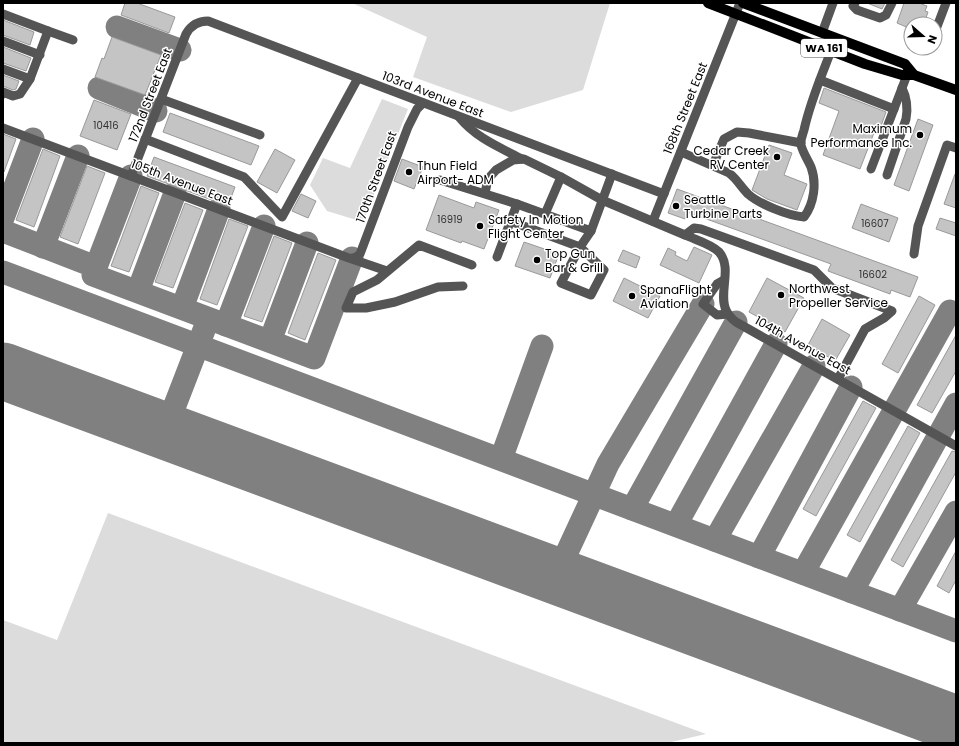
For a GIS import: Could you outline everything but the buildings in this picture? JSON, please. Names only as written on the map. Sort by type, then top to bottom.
[{"type":"main road","name":"WA 161","points":[[708,3],[875,67],[902,75],[910,75],[956,90]]},
{"type":"main road","name":"WA 161","points":[[743,3],[905,64],[910,75]]},
{"type":"street","name":"168th Street East","points":[[653,221],[740,3]]},
{"type":"street","points":[[822,33],[833,3]]},
{"type":"street","points":[[854,5],[857,10],[880,18],[886,15],[892,3]]},
{"type":"street","points":[[941,16],[946,3]]},
{"type":"street","points":[[3,14],[72,40]]},
{"type":"street","name":"103rd Avenue East","points":[[194,24],[208,21],[664,194]]},
{"type":"street","name":"172nd Street East","points":[[131,176],[186,34],[194,24]]},
{"type":"street","points":[[3,93],[13,96],[20,94],[30,79],[48,31]]},
{"type":"street","points":[[3,41],[40,55]]},
{"type":"street","points":[[681,152],[729,173],[735,177],[747,193],[771,207],[798,217],[804,217],[807,214],[814,189],[811,168],[801,143],[809,108],[831,51]]},
{"type":"street","points":[[3,69],[30,79]]},
{"type":"street","points":[[870,169],[902,88],[910,75]]},
{"type":"street","points":[[145,139],[244,177],[282,217],[358,78]]},
{"type":"street","points":[[820,80],[894,109]]},
{"type":"street","points":[[887,175],[908,112],[906,96],[902,88]]},
{"type":"street","points":[[161,99],[260,135]]},
{"type":"street","name":"170th Street East","points":[[352,258],[360,254],[408,127],[417,109],[424,103]]},
{"type":"street","points":[[457,116],[466,126],[485,140],[561,177],[602,200],[715,249],[724,260],[725,270],[723,301],[725,310],[728,314],[717,315],[703,304],[717,284],[724,280]]},
{"type":"street","name":"105th Avenue East","points":[[3,128],[387,271]]},
{"type":"street","points":[[713,166],[724,139],[737,132],[749,132],[801,143]]},
{"type":"street","points":[[914,254],[918,226],[947,145],[956,148]]},
{"type":"street","points":[[484,193],[488,179],[496,170],[513,160],[524,160]]},
{"type":"street","points":[[510,221],[580,248],[604,270],[591,295],[562,283],[580,248],[591,231],[612,174]]},
{"type":"street","points":[[545,214],[561,177]]},
{"type":"street","points":[[440,180],[517,204],[591,231]]},
{"type":"street","points":[[497,257],[517,204]]},
{"type":"street","points":[[685,235],[694,228],[708,231],[814,270],[832,288],[892,311],[884,318],[865,329],[838,379]]},
{"type":"street","points":[[463,286],[438,287],[394,302],[366,308],[346,308],[353,292],[377,280],[419,245],[472,265]]},
{"type":"street","name":"104th Avenue East","points":[[728,314],[736,322],[956,446]]},
{"type":"shaded area","points":[[352,3],[610,3],[583,90],[511,112],[413,77],[427,37]]},
{"type":"shaded area","points":[[382,99],[408,109],[363,222],[327,211],[310,185],[323,158],[350,168]]},
{"type":"shaded area","points":[[108,513],[706,734],[667,743],[3,743],[3,620],[57,640]]},
{"type":"taxiway","points":[[117,27],[180,50]]},
{"type":"taxiway","points":[[99,88],[156,111]]},
{"type":"taxiway","points":[[3,218],[33,139]]},
{"type":"taxiway","points":[[43,247],[78,156]]},
{"type":"taxiway","points":[[96,267],[131,176]]},
{"type":"taxiway","points":[[138,291],[175,193]]},
{"type":"taxiway","points":[[182,308],[219,209]]},
{"type":"taxiway","points":[[226,325],[264,226]]},
{"type":"taxiway","points":[[3,231],[96,267],[93,275],[314,358],[352,258]]},
{"type":"taxiway","points":[[270,341],[307,243]]},
{"type":"taxiway","points":[[3,272],[956,631]]},
{"type":"taxiway","points":[[556,576],[608,464],[703,304]]},
{"type":"taxiway","points":[[803,573],[950,311]]},
{"type":"taxiway","points":[[632,509],[736,322]]},
{"type":"taxiway","points":[[165,431],[204,330]]},
{"type":"taxiway","points":[[676,525],[776,344]]},
{"type":"taxiway","points":[[501,459],[542,346]]},
{"type":"taxiway","points":[[715,540],[814,366]]},
{"type":"taxiway","points":[[759,557],[851,387]]},
{"type":"taxiway","points":[[852,592],[956,404]]},
{"type":"taxiway","points":[[900,610],[956,512]]},
{"type":"runway","points":[[3,371],[956,724]]},
{"type":"place","name":"Maximum Performance Inc.","points":[[920,135]]},
{"type":"place","name":"Cedar Creek RV Center","points":[[777,157]]},
{"type":"place","name":"Thun Field Airport- ADM","points":[[409,172]]},
{"type":"place","name":"Seattle Turbine Parts","points":[[676,206]]},
{"type":"place","name":"Safety In Motion Flight Center","points":[[480,226]]},
{"type":"place","name":"Top Gun Bar & Grill","points":[[537,260]]},
{"type":"place","name":"Northwest Propeller Service","points":[[781,295]]},
{"type":"place","name":"SpanaFlight Aviation","points":[[632,296]]}]
